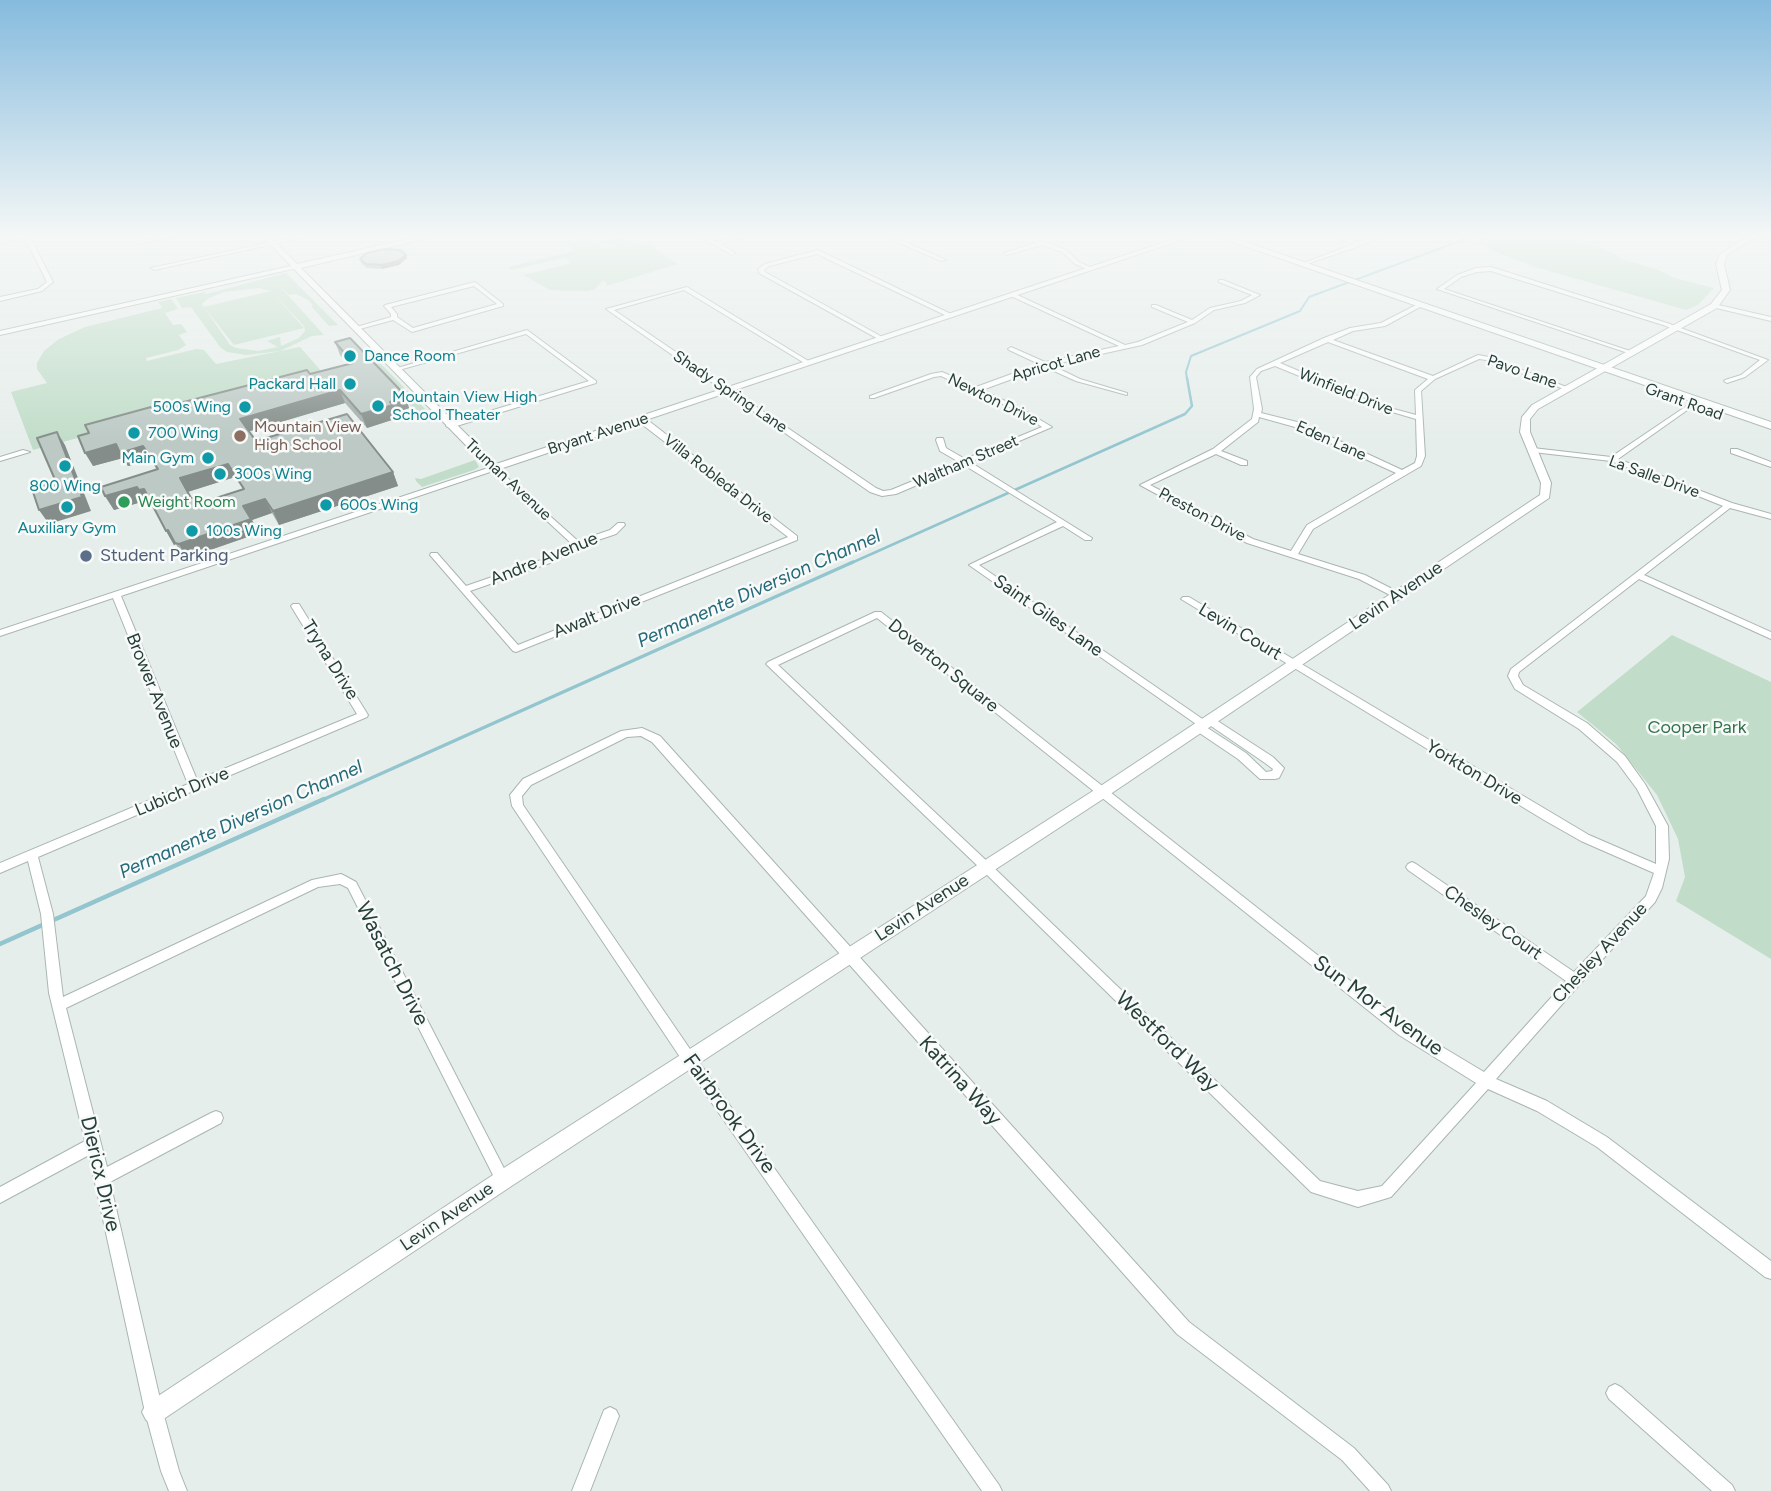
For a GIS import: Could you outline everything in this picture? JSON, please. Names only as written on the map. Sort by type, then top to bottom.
[{"type":"main road","name":"Grant Road","points":[[1411,304],[1771,426]]},
{"type":"main road","name":"Grant Road","points":[[1599,369],[1607,375],[1771,433]]},
{"type":"street","points":[[0,333],[131,304]]},
{"type":"street","name":"Truman Avenue","points":[[332,304],[450,426],[578,544]]},
{"type":"street","points":[[394,318],[394,313],[387,306],[397,304]]},
{"type":"street","points":[[356,328],[394,318],[412,330],[502,305],[500,304]]},
{"type":"street","name":"Shady Spring Lane","points":[[629,304],[610,309],[882,494]]},
{"type":"street","name":"Shady Spring Lane","points":[[711,304],[808,363]]},
{"type":"street","points":[[818,304],[882,339]]},
{"type":"street","points":[[925,304],[951,316]]},
{"type":"street","name":"Bryant Avenue","points":[[0,633],[988,304]]},
{"type":"street","points":[[1032,304],[1123,346]]},
{"type":"street","name":"Apricot Lane","points":[[975,390],[1047,363],[1140,344],[1193,322],[1212,309],[1236,304]]},
{"type":"street","points":[[1484,304],[1630,352]]},
{"type":"street","points":[[1598,304],[1765,360],[1743,376],[1727,381]]},
{"type":"street","points":[[1716,304],[1714,306],[1771,319]]},
{"type":"street","points":[[1154,306],[1193,322]]},
{"type":"street","points":[[1258,414],[1253,377],[1259,370],[1352,329],[1382,325],[1418,306]]},
{"type":"street","name":"Levin Avenue","points":[[154,1412],[503,1180],[1101,793],[1545,496],[1546,483],[1525,432],[1525,419],[1535,407],[1714,306]]},
{"type":"street","points":[[397,369],[527,332],[594,382],[450,426]]},
{"type":"street","points":[[1326,340],[1433,378]]},
{"type":"street","points":[[1011,349],[1047,363],[1078,380],[1125,394]]},
{"type":"street","name":"Pavo Lane","points":[[1433,378],[1478,357],[1566,388]]},
{"type":"street","name":"Winfield Drive","points":[[1274,363],[1377,406],[1419,418]]},
{"type":"street","name":"Newton Drive","points":[[872,397],[938,374],[1020,410],[1048,427]]},
{"type":"street","points":[[1293,555],[1310,527],[1418,464],[1421,456],[1418,390],[1433,378]]},
{"type":"street","points":[[1612,459],[1691,405]]},
{"type":"street","name":"Preston Drive","points":[[1258,414],[1255,420],[1216,451],[1144,485],[1250,541],[1362,577],[1397,595]]},
{"type":"street","name":"Eden Lane","points":[[1258,414],[1298,425],[1402,473]]},
{"type":"street","name":"Villa Robleda Drive","points":[[642,419],[794,538]]},
{"type":"street","name":"Waltham Street","points":[[882,494],[1048,427]]},
{"type":"street","points":[[940,440],[943,449],[1088,538]]},
{"type":"street","name":"La Salle Drive","points":[[1533,450],[1612,459],[1729,505],[1771,517]]},
{"type":"street","points":[[1216,451],[1244,463]]},
{"type":"street","points":[[1734,451],[1771,465]]},
{"type":"street","points":[[0,459],[26,452]]},
{"type":"street","name":"Chesley Avenue","points":[[1358,1199],[1386,1192],[1651,899],[1663,856],[1662,826],[1641,787],[1621,760],[1583,726],[1527,694],[1515,682],[1513,676],[1514,671],[1729,505]]},
{"type":"street","name":"Saint Giles Lane","points":[[1062,523],[973,565],[1246,753]]},
{"type":"street","name":"Andre Avenue","points":[[466,589],[547,561],[578,544],[613,532],[621,525]]},
{"type":"street","name":"Awalt Drive","points":[[434,555],[516,649],[794,538]]},
{"type":"street","points":[[1640,576],[1771,636]]},
{"type":"street","name":"Brower Avenue","points":[[116,595],[194,786]]},
{"type":"street","name":"Levin Court","points":[[1186,599],[1293,664]]},
{"type":"street","name":"Tryna Drive","points":[[296,606],[363,715]]},
{"type":"street","name":"Doverton Square","points":[[986,867],[771,664],[878,614],[1101,793]]},
{"type":"street","name":"Yorkton Drive","points":[[1293,664],[1585,838],[1660,870]]},
{"type":"street","name":"Lubich Drive","points":[[0,868],[363,715]]},
{"type":"street","name":"Katrina Way","points":[[579,756],[625,734],[642,732],[656,739],[847,956],[1183,1328],[1348,1454],[1382,1491]]},
{"type":"street","name":"Fairbrook Drive","points":[[579,756],[527,782],[516,796],[518,806],[689,1059],[993,1491]]},
{"type":"street","name":"Sun Mor Avenue","points":[[1101,793],[1404,1031],[1486,1081],[1542,1106],[1602,1142],[1771,1271]]},
{"type":"street","name":"Diericx Drive","points":[[32,855],[47,914],[53,978],[59,1005],[102,1178],[154,1412],[178,1491]]},
{"type":"street","name":"Westford Way","points":[[986,867],[1316,1187],[1358,1199]]},
{"type":"street","name":"Chesley Court","points":[[1412,867],[1575,980]]},
{"type":"street","name":"Wasatch Drive","points":[[59,1005],[316,883],[341,878],[352,886],[357,895],[503,1180]]},
{"type":"street","points":[[102,1178],[216,1118]]},
{"type":"street","points":[[0,1195],[94,1144]]},
{"type":"street","points":[[1615,1393],[1726,1491]]},
{"type":"street","points":[[580,1491],[610,1416]]},
{"type":"green space","points":[[159,304],[174,304],[178,309],[165,313],[173,325],[181,324],[187,332],[179,335],[186,345],[178,350],[146,358],[147,361],[196,349],[204,350],[216,364],[300,347],[322,372],[33,450],[11,392],[47,383],[37,369],[37,363],[44,351],[59,339],[85,327],[162,308]]},
{"type":"green space","points":[[179,304],[202,304],[230,345],[236,348],[258,351],[278,347],[267,341],[280,337],[281,346],[299,338],[305,331],[304,326],[283,304],[295,304],[324,335],[312,336],[280,351],[246,355],[227,352],[220,347],[191,307],[182,308]]},
{"type":"green space","points":[[218,304],[282,304],[304,328],[234,345],[204,307]]},
{"type":"green space","points":[[317,304],[338,325],[329,326],[311,306]]},
{"type":"green space","points":[[1663,304],[1699,304],[1686,310]]},
{"type":"green space","points":[[377,361],[428,412],[405,419],[401,415],[413,408],[362,365]]},
{"type":"green space","points":[[475,460],[479,467],[474,470],[422,487],[415,478],[421,479]]},
{"type":"green space","name":"Cooper Park","points":[[1672,635],[1771,682],[1771,959],[1676,901],[1685,877],[1678,839],[1657,795],[1616,744],[1577,712]]},
{"type":"building","points":[[350,338],[405,395],[390,402],[393,405],[361,414],[340,390],[240,419],[256,441],[347,414],[393,472],[273,511],[265,499],[243,506],[251,519],[179,544],[175,543],[168,530],[166,531],[144,489],[139,490],[137,487],[105,496],[101,487],[158,469],[143,446],[120,453],[116,444],[85,453],[78,436],[89,433],[85,425],[307,370],[310,374],[353,363],[335,342]],"holes":[[[228,464],[244,489],[213,499],[191,498],[180,478]]]},
{"type":"building","points":[[57,432],[82,497],[39,510],[32,489],[56,482],[37,438]]},
{"type":"waterway","name":"Permanente Diversion Channel","points":[[1187,379],[1186,372],[1191,356],[1300,311],[1305,304]]},
{"type":"waterway","name":"Permanente Diversion Channel","points":[[849,564],[1185,414],[1192,406],[1187,378]]},
{"type":"waterway","name":"Permanente Diversion Channel","points":[[320,801],[853,562]]},
{"type":"waterway","name":"Permanente Diversion Channel","points":[[0,944],[324,799]]},
{"type":"place","name":"Dance Room","points":[[350,356]]},
{"type":"place","name":"Packard Hall","points":[[350,384]]},
{"type":"place","name":"Mountain View High School Theater","points":[[378,406]]},
{"type":"place","name":"500s Wing","points":[[245,407]]},
{"type":"place","name":"700 Wing","points":[[134,433]]},
{"type":"place","name":"Mountain View High School","points":[[240,436]]},
{"type":"place","name":"Main Gym","points":[[208,458]]},
{"type":"place","name":"800 Wing","points":[[65,466]]},
{"type":"place","name":"300s Wing","points":[[220,474]]},
{"type":"place","name":"Weight Room","points":[[124,502]]},
{"type":"place","name":"600s Wing","points":[[326,505]]},
{"type":"place","name":"Auxiliary Gym","points":[[67,507]]},
{"type":"place","name":"100s Wing","points":[[192,531]]},
{"type":"place","name":"Student Parking","points":[[86,556]]}]
